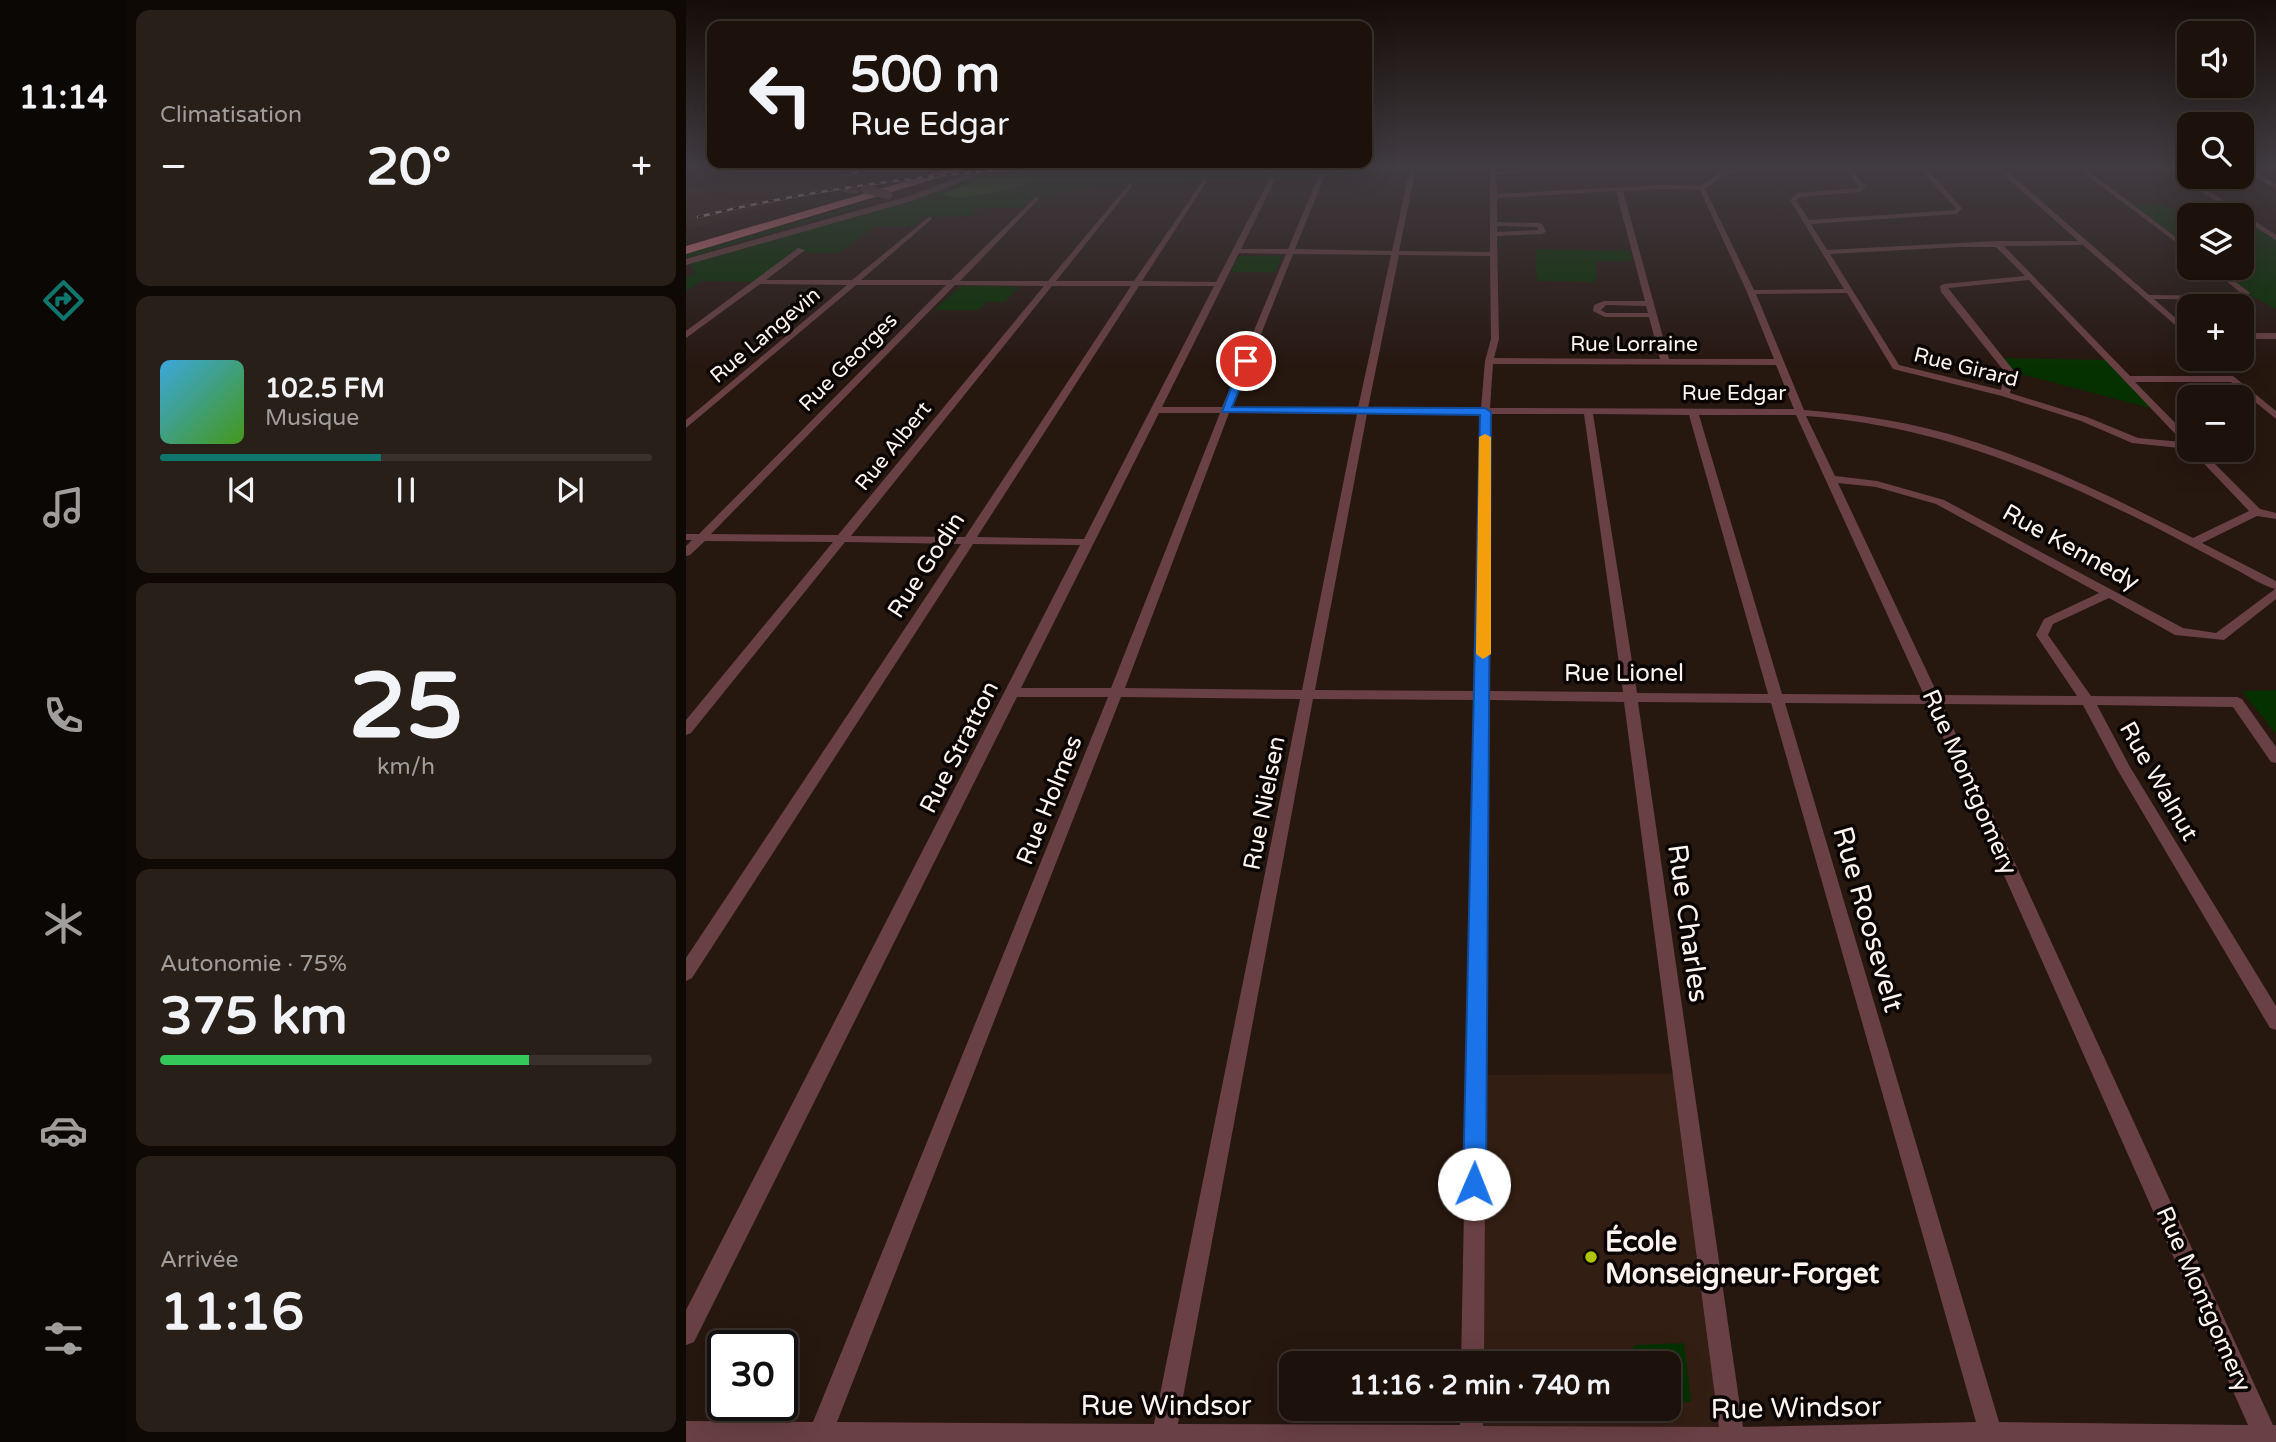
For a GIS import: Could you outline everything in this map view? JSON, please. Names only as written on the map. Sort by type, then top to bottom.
[{"type":"highway","points":[[686,244],[720,234]]},
{"type":"highway","points":[[686,250],[739,234]]},
{"type":"street","points":[[686,262],[777,234]]},
{"type":"street","name":"Rue Langevin","points":[[686,425],[911,234]]},
{"type":"street","name":"Rue Georges","points":[[686,553],[1001,234]]},
{"type":"street","name":"Rue Albert","points":[[686,730],[1090,234]]},
{"type":"street","name":"Rue Godin","points":[[686,973],[1169,234]]},
{"type":"street","name":"Rue Stratton","points":[[686,1334],[1244,234]]},
{"type":"street","name":"Rue Holmes","points":[[818,1439],[1298,234]]},
{"type":"street","name":"Rue Nielsen","points":[[1163,1438],[1398,234]]},
{"type":"street","points":[[1472,1351],[1485,412],[1489,361],[1495,338],[1493,234]]},
{"type":"street","points":[[1631,234],[1664,361]]},
{"type":"street","name":"Rue Montgomery","points":[[1724,234],[1751,292],[1800,413],[2270,1439]]},
{"type":"street","name":"Rue Girard","points":[[1813,234],[1896,367],[2004,394],[2084,419],[2136,441],[2177,443]]},
{"type":"street","points":[[2075,234],[2177,323]]},
{"type":"street","points":[[1824,252],[1997,243],[2085,243]]},
{"type":"street","points":[[1997,243],[2177,431]]},
{"type":"street","points":[[686,335],[801,250]]},
{"type":"street","points":[[1236,251],[1493,254]]},
{"type":"street","points":[[2004,394],[2009,371],[1944,290],[1944,286],[2030,278]]},
{"type":"street","points":[[2147,297],[2240,298],[2246,293],[2229,280]]},
{"type":"street","points":[[758,282],[1219,284]]},
{"type":"street","points":[[1751,292],[1848,292]]},
{"type":"street","points":[[1650,304],[1604,303],[1597,307],[1597,311],[1605,315],[1652,315]]},
{"type":"street","points":[[2254,336],[2276,336]]},
{"type":"street","name":"Rue Lorraine","points":[[1489,361],[1778,362]]},
{"type":"street","points":[[2127,379],[2233,379],[2276,416]]},
{"type":"street","name":"Rue Edgar","points":[[1156,410],[1800,413],[1853,417],[1938,432],[2009,455],[2276,586]]},
{"type":"street","name":"Rue Charles","points":[[1588,412],[1733,1441]]},
{"type":"street","name":"Rue Roosevelt","points":[[1693,412],[1993,1438]]},
{"type":"street","points":[[2208,462],[2256,512],[2276,516]]},
{"type":"street","name":"Rue Kennedy","points":[[1832,478],[1890,487],[1940,502],[2180,632],[2218,637],[2276,593]]},
{"type":"street","points":[[2193,543],[2256,512]]},
{"type":"street","points":[[686,537],[1088,542]]},
{"type":"street","name":"Rue Walnut","points":[[2110,593],[2048,622],[2042,635],[2087,700],[2131,780],[2276,1022]]},
{"type":"street","name":"Rue Lionel","points":[[1012,692],[1116,695],[1483,694],[2237,702],[2276,758]]},
{"type":"street","points":[[1471,1439],[1472,1421]]},
{"type":"street","name":"Rue Windsor","points":[[686,1433],[818,1439],[2270,1439]]},
{"type":"shaded area","name":"École Monseigneur-Forget","points":[[1683,1074],[1733,1439],[1472,1436],[1472,1421],[1681,1421],[1681,1351],[1472,1351],[1475,1075]]},
{"type":"green space","points":[[755,234],[767,234],[686,258],[686,254]]},
{"type":"green space","points":[[792,234],[864,234],[839,253],[797,252],[758,282],[701,281],[686,292],[686,277],[696,273],[689,264]]},
{"type":"green space","points":[[2254,234],[2269,234],[2276,239],[2276,309],[2254,297],[2254,294],[2246,293],[2229,280],[2254,280]]},
{"type":"green space","points":[[1535,249],[1630,251],[1632,261],[1596,261],[1596,282],[1537,281]]},
{"type":"green space","points":[[1239,256],[1282,256],[1275,272],[1231,272]]},
{"type":"green space","points":[[960,287],[1019,287],[1005,302],[986,302],[978,310],[934,310]]},
{"type":"green space","points":[[1999,358],[2109,360],[2158,410],[2009,371]]},
{"type":"green space","points":[[2276,690],[2276,734],[2242,691]]},
{"type":"green space","points":[[1684,1343],[1691,1402],[1681,1402],[1681,1351],[1630,1351],[1635,1345]]},
{"type":"slow traffic","points":[[1483,654],[1485,437]]},
{"type":"place","name":"École Monseigneur-Forget","points":[[1591,1257]]},
{"type":"route","points":[[1246,361],[1226,410],[1485,412],[1483,704],[1480,746],[1474,1184]]}]
